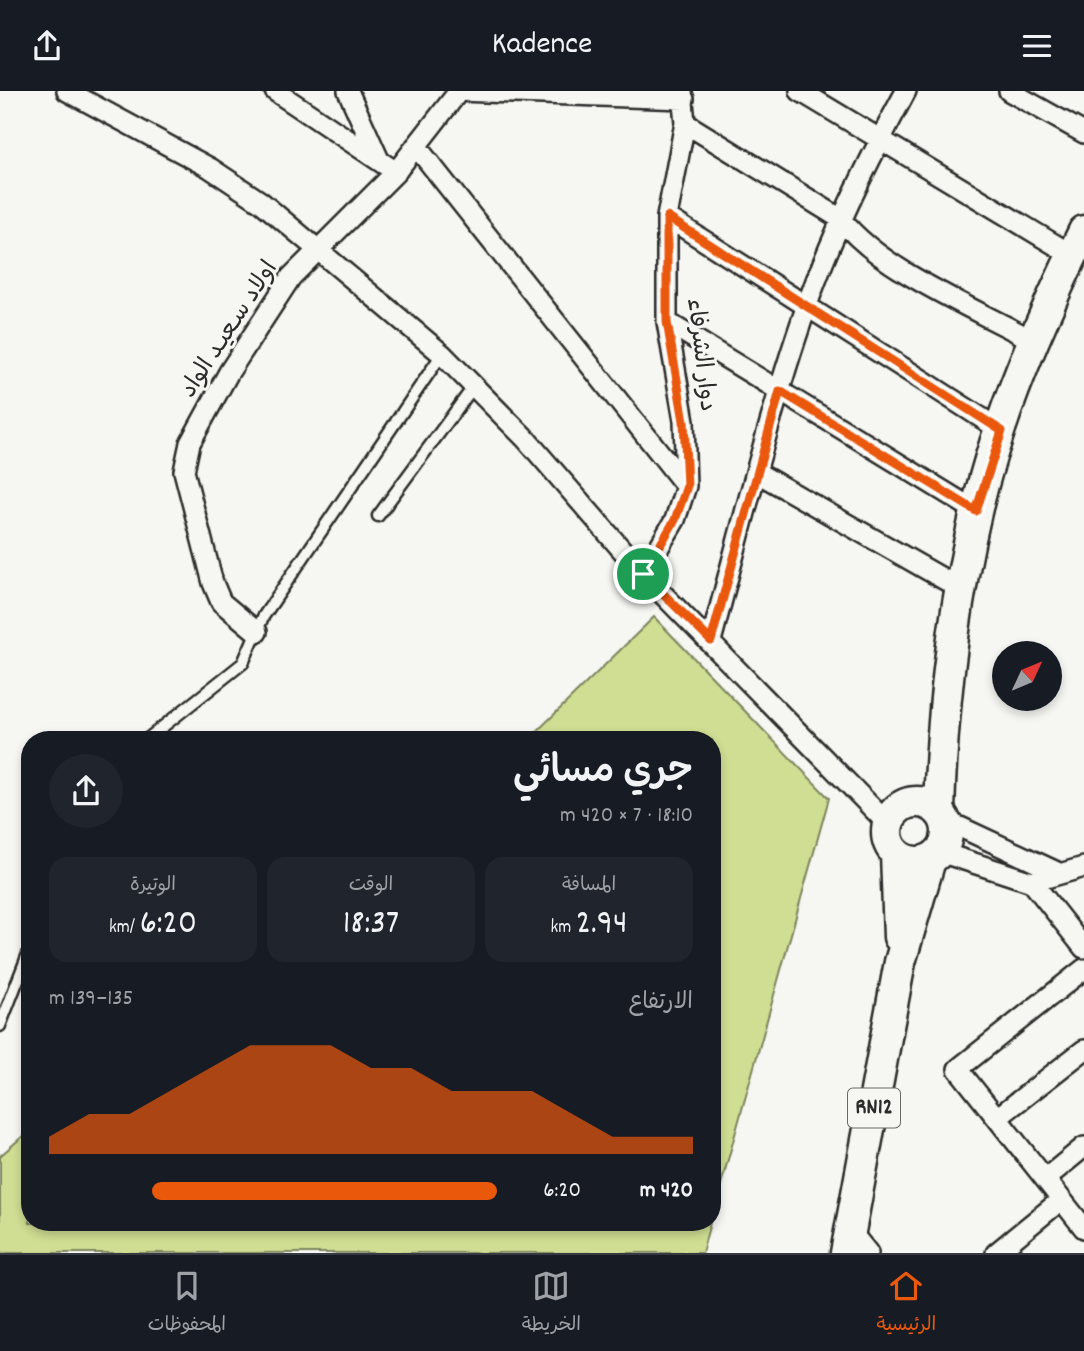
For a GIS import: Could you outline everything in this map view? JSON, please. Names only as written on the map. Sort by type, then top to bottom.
[{"type":"main road","name":"RN12","points":[[855,1246],[900,962],[935,856],[947,831],[942,816],[941,729],[961,589],[976,511],[1032,340],[1078,243]]},
{"type":"main road","name":"RN12","points":[[900,962],[895,854],[887,835],[941,729]]},
{"type":"main road","points":[[897,814],[929,805],[942,816]]},
{"type":"main road","points":[[895,854],[906,861],[935,856]]},
{"type":"street","points":[[67,91],[210,168],[261,202],[442,354],[525,438],[643,574],[897,814]]},
{"type":"street","points":[[275,91],[396,171]]},
{"type":"street","points":[[348,91],[379,160]]},
{"type":"street","points":[[459,91],[683,95]]},
{"type":"street","name":"اولاد سـعيـد الواد","points":[[257,632],[221,602],[184,471],[185,458],[200,419],[291,277],[396,171],[459,91]]},
{"type":"street","points":[[800,91],[880,139],[1078,243]]},
{"type":"street","points":[[711,641],[756,472],[806,308],[841,219],[906,91]]},
{"type":"street","points":[[1009,91],[1084,133]]},
{"type":"street","name":"دوار الشرفاء","points":[[643,574],[675,520],[687,486],[684,421],[667,322],[667,217],[685,123],[683,95]]},
{"type":"street","points":[[685,123],[841,219],[856,238],[882,258],[1032,340]]},
{"type":"street","points":[[416,146],[687,486]]},
{"type":"street","points":[[667,217],[1002,431]]},
{"type":"street","points":[[667,322],[976,511]]},
{"type":"street","points":[[756,472],[961,589]]},
{"type":"street","points":[[942,816],[1059,873]]},
{"type":"street","points":[[935,856],[1032,882],[1084,867]]},
{"type":"street","points":[[1032,882],[1084,948]]},
{"type":"street","points":[[1084,969],[958,1069],[1084,1228]]},
{"type":"street","points":[[997,1118],[1084,1051]]},
{"type":"street","points":[[1045,1179],[1084,1147]]},
{"type":"street","points":[[996,1253],[1061,1200]]},
{"type":"lane","points":[[157,731],[243,663],[263,617],[442,354]]},
{"type":"lane","points":[[378,516],[474,386]]},
{"type":"lane","points":[[0,1025],[21,972]]},
{"type":"green space","points":[[654,617],[829,798],[721,1185],[721,731],[537,731]]},
{"type":"green space","points":[[21,1138],[21,1231],[708,1231],[702,1253],[0,1253],[0,1156]]},
{"type":"route","points":[[667,217],[1002,431],[976,511],[780,391],[711,641],[643,574],[675,520],[687,486],[684,421],[667,322],[667,217]]}]
